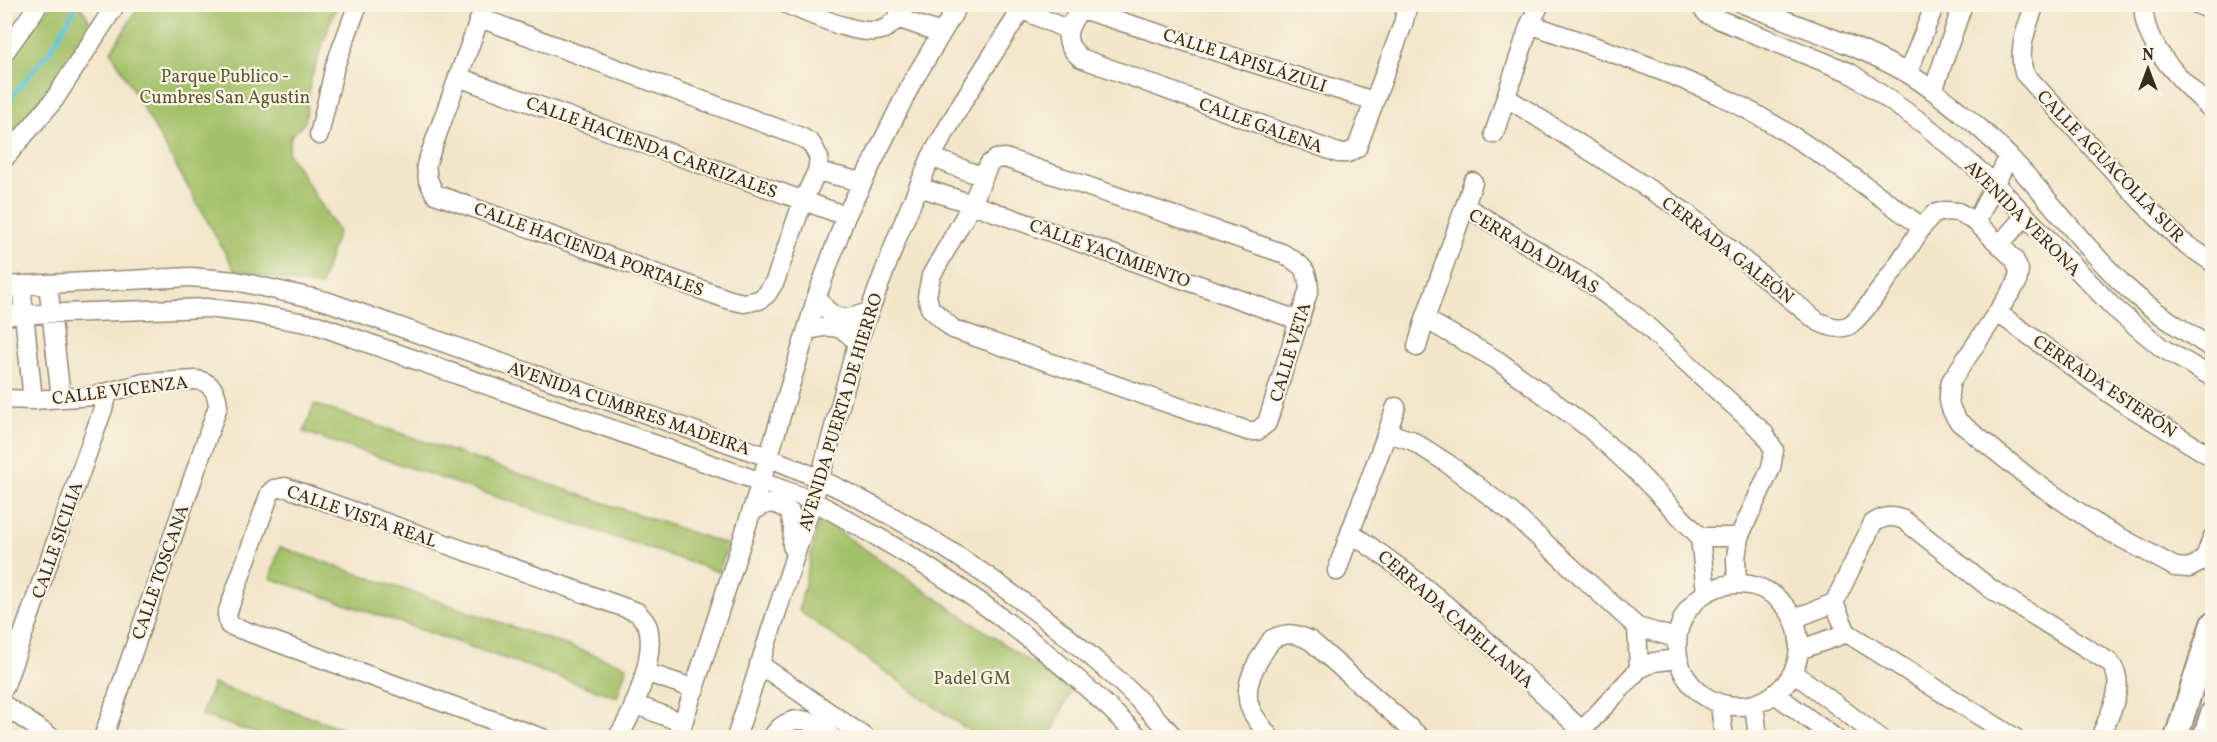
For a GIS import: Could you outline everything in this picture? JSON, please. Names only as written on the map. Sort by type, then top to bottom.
[{"type":"main road","points":[[2176,738],[2212,624]]},
{"type":"main road","points":[[2204,738],[2212,713]]},
{"type":"street","points":[[4,53],[39,4]]},
{"type":"street","points":[[4,159],[54,100],[116,4]]},
{"type":"street","points":[[319,135],[334,66],[358,4]]},
{"type":"street","points":[[786,4],[860,31],[874,32],[887,28],[901,11],[941,33]]},
{"type":"street","name":"CALLE GALENA","points":[[1068,30],[1071,51],[1081,58],[1338,153],[1348,153],[1356,148],[1403,24],[1408,4]]},
{"type":"street","points":[[1494,134],[1530,24],[1540,4]]},
{"type":"street","name":"AVENIDA VERONA","points":[[1702,4],[1707,14],[1849,72],[1925,125],[1995,184],[2113,308],[2162,348],[2212,377]]},
{"type":"street","name":"AVENIDA VERONA","points":[[1743,4],[1870,54],[1934,91],[2009,156],[2087,247],[2129,289],[2180,328],[2212,348]]},
{"type":"street","points":[[1908,74],[1935,4]]},
{"type":"street","points":[[1934,91],[1963,4]]},
{"type":"street","name":"CALLE AGUACOLLA SUR","points":[[2035,4],[2022,45],[2020,60],[2024,73],[2141,201],[2181,241],[2212,262]]},
{"type":"street","points":[[2144,4],[2150,38],[2164,58],[2212,110]]},
{"type":"street","points":[[2196,4],[2212,10]]},
{"type":"street","points":[[634,704],[681,730],[761,482],[817,296],[846,216],[911,84],[955,5]]},
{"type":"street","points":[[1023,7],[1068,30],[1080,6]]},
{"type":"street","name":"CALLE LAPISLÁZULI","points":[[1080,6],[1374,101]]},
{"type":"street","name":"AVENIDA PUERTA DE HIERRO","points":[[736,738],[820,478],[857,344],[931,157],[963,101],[1023,7]]},
{"type":"street","points":[[458,77],[482,11],[801,137],[811,143],[819,158],[817,171],[803,201]]},
{"type":"street","points":[[1530,24],[1665,72],[1731,101],[1779,127],[1832,161],[1922,227]]},
{"type":"street","name":"CALLE HACIENDA PORTALES","points":[[458,77],[426,165],[428,180],[435,194],[610,257],[730,300],[744,303],[759,300],[767,294],[775,281],[803,201]]},
{"type":"street","name":"CALLE HACIENDA CARRIZALES","points":[[458,77],[846,216]]},
{"type":"street","name":"CERRADA GALEÓN","points":[[1506,97],[1685,212],[1817,321],[1828,327],[1839,328],[1857,320],[1922,227],[1934,214],[1958,213],[1976,222]]},
{"type":"street","points":[[2009,156],[1976,222],[2014,259],[2019,270],[2017,283],[1951,381],[1947,396],[1951,411],[1959,422],[2032,481],[2102,527],[2175,567],[2189,567],[2199,562],[2206,555],[2212,538]]},
{"type":"street","points":[[931,157],[983,177]]},
{"type":"street","name":"CALLE VETA","points":[[1005,158],[1282,253],[1297,262],[1308,274],[1309,289],[1267,423],[1257,431],[1248,430],[953,329],[930,308],[927,296],[931,276],[972,204],[983,177],[989,164],[996,159],[1005,158]]},
{"type":"street","points":[[817,171],[862,182]]},
{"type":"street","points":[[1465,206],[1473,182]]},
{"type":"street","name":"CALLE YACIMIENTO","points":[[919,187],[1300,321]]},
{"type":"street","name":"CERRADA DIMAS","points":[[1417,347],[1465,206],[1593,285],[1638,318],[1764,433],[1774,450],[1771,468],[1739,537],[1736,558],[1737,584]]},
{"type":"street","points":[[2000,244],[2025,216]]},
{"type":"street","name":"AVENIDA CUMBRES MADEIRA","points":[[13,286],[190,277],[236,281],[326,301],[768,457],[820,478],[984,572],[1118,680],[1175,738]]},
{"type":"street","points":[[48,284],[61,398]]},
{"type":"street","points":[[13,286],[23,314],[33,400]]},
{"type":"street","points":[[817,296],[823,308],[840,318],[855,317],[870,311]]},
{"type":"street","name":"AVENIDA CUMBRES MADEIRA","points":[[4,315],[207,308],[317,325],[761,482],[812,501],[904,552],[1027,636],[1099,696],[1140,738]]},
{"type":"street","name":"CERRADA ESTERÓN","points":[[1998,313],[2116,398],[2212,457]]},
{"type":"street","points":[[1425,319],[1497,360],[1581,422],[1635,470],[1700,537],[1706,592]]},
{"type":"street","points":[[807,331],[819,327],[837,327],[846,330],[857,344]]},
{"type":"street","name":"CALLE VICENZA","points":[[4,399],[33,400],[93,396],[144,383],[204,381],[217,394],[218,406]]},
{"type":"street","name":"CALLE SICILIA","points":[[4,688],[109,392]]},
{"type":"street","name":"CALLE TOSCANA","points":[[103,738],[218,406]]},
{"type":"street","points":[[1337,571],[1396,407]]},
{"type":"street","points":[[1387,433],[1411,440],[1447,463],[1511,512],[1637,627],[1676,638]]},
{"type":"street","name":"CALLE VISTA REAL","points":[[542,738],[229,625],[227,614],[270,493],[274,489],[285,488],[636,612],[647,624],[651,642],[645,672],[634,704],[617,738]]},
{"type":"street","points":[[751,513],[762,505],[772,503],[790,512],[793,528],[790,569]]},
{"type":"street","points":[[1794,619],[1834,603],[1873,523],[1883,517],[1893,516],[1904,519],[1991,589],[2109,662],[2116,670],[2119,682],[2117,695],[2100,738]]},
{"type":"street","name":"CERRADA CAPELLANIA","points":[[1350,533],[1387,557],[1530,681],[1578,734],[1639,669],[1654,662],[1677,658]]},
{"type":"street","points":[[1700,537],[1739,537]]},
{"type":"street","points":[[1737,584],[1754,586],[1770,593],[1784,604],[1794,619],[1799,650],[1793,672],[1784,686],[1775,694],[1754,704],[1737,706],[1720,704],[1701,694],[1693,686],[1686,678],[1677,658],[1676,638],[1681,620],[1692,604],[1706,592],[1737,584]]},
{"type":"street","points":[[1834,603],[1847,633],[2015,738]]},
{"type":"street","points":[[1637,627],[1639,669]]},
{"type":"street","points":[[1799,650],[1847,633]]},
{"type":"street","points":[[1270,738],[1251,710],[1247,696],[1248,682],[1272,639],[1282,635],[1298,634],[1311,641],[1421,738]]},
{"type":"street","points":[[759,664],[866,738]]},
{"type":"street","points":[[645,672],[695,689]]},
{"type":"street","points":[[1793,672],[1880,738]]},
{"type":"street","points":[[1775,694],[1834,738]]},
{"type":"street","points":[[1720,704],[1724,738]]},
{"type":"street","points":[[1754,704],[1758,738]]},
{"type":"street","points":[[4,705],[52,738]]},
{"type":"street","points":[[772,738],[785,723],[795,720],[813,723],[833,738]]},
{"type":"green space","points":[[55,4],[68,4],[81,8],[90,23],[63,70],[5,142],[4,66],[46,11]]},
{"type":"green space","name":"Parque Publico - Cumbres San Agustin","points":[[140,5],[338,5],[311,79],[305,122],[291,136],[288,153],[338,231],[320,287],[235,270],[111,51]]},
{"type":"green space","points":[[314,404],[728,545],[719,572],[304,432]]},
{"type":"green space","name":"Padel GM","points":[[819,518],[1071,690],[1050,737],[978,737],[799,611]]},
{"type":"green space","points":[[280,547],[627,666],[617,697],[270,578]]},
{"type":"green space","points":[[213,684],[368,737],[266,737],[201,715]]},
{"type":"waterway","points":[[4,106],[50,51],[76,7]]}]
